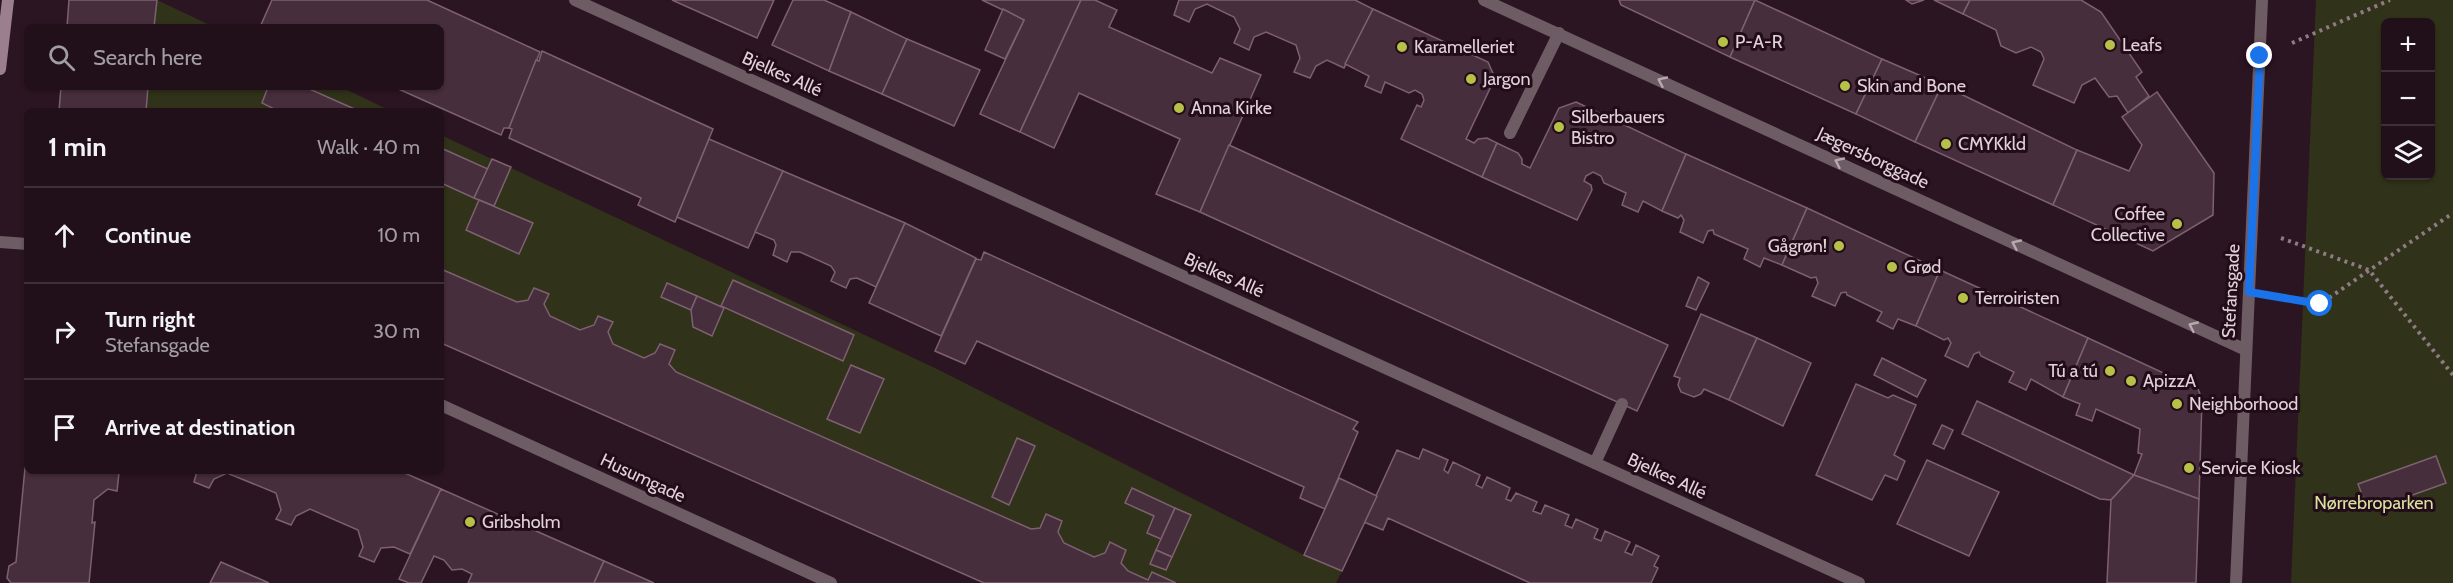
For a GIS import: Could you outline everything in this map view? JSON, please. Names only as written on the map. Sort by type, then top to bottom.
[{"type":"street","points":[[0,69],[8,0]]},
{"type":"street","name":"Bjelkes Allé","points":[[575,0],[1858,583]]},
{"type":"street","name":"Jægersborggade","points":[[1484,0],[2246,350]]},
{"type":"street","name":"Stefansgade","points":[[2236,583],[2262,0]]},
{"type":"street","points":[[1510,133],[1559,33]]},
{"type":"street","points":[[0,242],[24,244]]},
{"type":"street","points":[[1595,463],[1622,404]]},
{"type":"street","name":"Husumgade","points":[[444,406],[831,583]]},
{"type":"path","points":[[2260,56],[2390,0]]},
{"type":"path","points":[[2249,292],[2320,304],[2453,213]]},
{"type":"path","points":[[2252,228],[2369,270],[2453,375]]},
{"type":"green space","points":[[157,0],[208,24],[154,24]]},
{"type":"green space","name":"Nørrebroparken","points":[[2316,0],[2453,0],[2453,583],[2291,583]]},
{"type":"green space","points":[[148,90],[347,90],[385,108],[146,108]]},
{"type":"green space","points":[[444,136],[937,369],[1304,555],[1342,571],[1336,583],[1176,583],[1152,572],[1148,580],[1128,571],[1121,563],[1126,550],[1110,542],[1105,553],[1094,557],[1064,543],[1058,532],[1062,521],[1046,514],[1040,528],[1031,529],[676,372],[669,364],[675,350],[661,344],[655,353],[644,358],[613,344],[608,332],[612,322],[598,316],[594,325],[580,330],[550,316],[544,304],[549,294],[517,302],[444,270]]},
{"type":"building","points":[[69,0],[157,0],[154,24],[67,24]]},
{"type":"building","points":[[272,0],[427,0],[540,52],[509,128],[504,128],[501,135],[401,90],[444,90],[444,24],[261,24]]},
{"type":"building","points":[[672,0],[774,0],[757,38]]},
{"type":"building","points":[[793,0],[824,0],[851,12],[829,71],[772,45]]},
{"type":"building","points":[[982,0],[1081,0],[1020,132],[980,114],[1024,20]]},
{"type":"building","name":"Anna Kirke","points":[[1081,0],[1095,0],[1117,10],[1109,27],[1212,73],[1220,58],[1261,75],[1200,212],[1156,194],[1180,139],[1079,93],[1054,148],[1020,132]]},
{"type":"building","points":[[1179,0],[1355,0],[1373,9],[1344,68],[1327,60],[1316,66],[1310,78],[1294,72],[1300,58],[1296,45],[1266,32],[1254,37],[1249,50],[1234,43],[1240,29],[1234,17],[1207,4],[1195,9],[1189,22],[1174,15]]},
{"type":"building","points":[[1619,0],[1755,0],[1730,57],[1621,5]]},
{"type":"building","points":[[1755,0],[1882,59],[1856,114],[1730,57]]},
{"type":"building","points":[[1906,0],[1924,0],[1912,4]]},
{"type":"building","points":[[1934,0],[1970,0],[1963,14]]},
{"type":"building","points":[[1970,0],[2081,0],[2101,12],[2142,72],[2136,77],[2149,96],[2128,113],[2117,96],[2109,97],[2095,78],[2082,85],[2074,103],[2033,85],[2044,59],[2041,52],[2031,47],[2016,53],[2001,46],[1996,30],[1963,14]]},
{"type":"building","points":[[1003,9],[1024,20],[1005,59],[985,50]]},
{"type":"building","points":[[1373,9],[1488,62],[1495,78],[1466,139],[1474,143],[1478,139],[1487,138],[1497,143],[1482,177],[1401,139],[1417,105],[1421,107],[1424,100],[1422,94],[1415,90],[1409,93],[1385,82],[1381,93],[1365,86],[1369,76],[1345,64]]},
{"type":"building","points":[[851,12],[907,39],[882,94],[829,71]]},
{"type":"building","points":[[907,39],[980,70],[954,126],[882,94]]},
{"type":"building","points":[[542,51],[713,129],[675,222],[638,205],[641,198],[509,138],[512,129],[509,128],[536,60],[539,61]]},
{"type":"building","points":[[1882,59],[1942,85],[1915,142],[1856,114]]},
{"type":"building","points":[[1942,85],[2077,150],[2053,205],[1915,142]]},
{"type":"building","points":[[61,90],[148,90],[146,108],[59,108]]},
{"type":"building","points":[[267,90],[312,90],[352,108],[272,108],[262,103]]},
{"type":"building","points":[[2157,92],[2214,173],[2213,215],[2153,251],[2053,205],[2077,150],[2129,171],[2142,145],[2122,117]]},
{"type":"building","points":[[1576,102],[1686,154],[1662,211],[1643,201],[1638,212],[1622,205],[1626,193],[1604,183],[1601,176],[1593,172],[1586,176],[1584,181],[1591,185],[1592,190],[1577,220],[1482,177],[1497,143],[1518,153],[1522,164],[1530,168],[1559,108]]},
{"type":"building","points":[[709,139],[783,171],[748,248],[677,217]]},
{"type":"building","points":[[1229,145],[1668,345],[1637,411],[1200,212]]},
{"type":"building","points":[[444,149],[488,169],[474,198],[444,184]]},
{"type":"building","points":[[1686,154],[1807,208],[1782,265],[1764,258],[1760,267],[1744,259],[1748,249],[1714,234],[1713,230],[1708,231],[1703,243],[1680,232],[1684,220],[1681,215],[1678,218],[1662,211]]},
{"type":"building","points":[[492,159],[511,167],[494,206],[474,198]]},
{"type":"building","points":[[783,171],[905,223],[876,287],[857,278],[850,279],[846,288],[831,281],[835,272],[831,266],[800,252],[791,252],[787,262],[773,255],[776,245],[774,240],[755,232]]},
{"type":"building","points":[[479,200],[533,223],[519,254],[466,230]]},
{"type":"building","points":[[1807,208],[1940,270],[1916,326],[1898,319],[1893,329],[1877,321],[1882,312],[1847,295],[1846,292],[1841,293],[1835,306],[1812,296],[1818,283],[1816,277],[1811,278],[1782,265]]},
{"type":"building","points":[[905,223],[976,258],[941,336],[869,303]]},
{"type":"building","points":[[984,252],[1358,422],[1353,429],[1358,432],[1325,509],[1300,498],[1304,487],[977,341],[965,364],[935,351],[976,259],[981,260]]},
{"type":"building","points":[[444,270],[517,302],[528,300],[534,288],[549,294],[544,304],[550,316],[580,330],[594,325],[598,316],[613,322],[608,332],[613,344],[644,358],[655,353],[660,344],[675,350],[669,364],[676,372],[1031,529],[1040,528],[1046,514],[1062,521],[1058,532],[1064,543],[1094,557],[1105,553],[1110,542],[1126,550],[1121,563],[1128,571],[1148,580],[1152,572],[1176,583],[984,583],[444,344]]},
{"type":"building","points":[[1940,270],[2088,338],[2063,397],[2031,379],[2026,390],[2009,382],[2014,372],[1981,356],[1979,352],[1974,354],[1968,367],[1945,356],[1951,343],[1948,338],[1944,340],[1916,326]]},
{"type":"building","points":[[1698,277],[1709,283],[1696,310],[1686,306]]},
{"type":"building","points":[[733,280],[854,335],[843,361],[721,306]]},
{"type":"building","points":[[667,283],[697,296],[691,310],[661,297]]},
{"type":"building","points":[[697,296],[724,308],[712,336],[693,327],[691,310]]},
{"type":"building","points":[[1701,314],[1757,338],[1729,400],[1704,389],[1701,394],[1694,397],[1681,392],[1678,385],[1680,378],[1674,376]]},
{"type":"building","points":[[1757,338],[1811,363],[1783,426],[1729,400]]},
{"type":"building","points":[[2088,338],[2198,389],[2202,399],[2199,499],[2134,475],[2142,454],[2138,453],[2140,429],[2096,409],[2092,421],[2076,415],[2080,404],[2063,397]]},
{"type":"building","points":[[1882,358],[1926,380],[1917,397],[1874,375]]},
{"type":"building","points":[[851,365],[884,379],[860,433],[827,419]]},
{"type":"building","points":[[1856,384],[1888,398],[1893,395],[1916,405],[1894,455],[1905,461],[1897,480],[1885,475],[1872,500],[1816,475]]},
{"type":"building","points":[[1977,401],[2134,475],[2111,500],[2100,499],[1962,434]]},
{"type":"building","points":[[1942,425],[1953,430],[1944,449],[1933,444]]},
{"type":"building","points":[[1017,438],[1035,446],[1009,505],[992,497]]},
{"type":"building","points":[[1423,449],[1448,460],[1444,470],[1448,473],[1453,462],[1480,475],[1476,485],[1482,488],[1487,477],[1510,488],[1506,499],[1511,501],[1516,493],[1537,502],[1533,511],[1541,514],[1545,505],[1569,515],[1565,525],[1572,528],[1576,519],[1598,529],[1594,538],[1601,541],[1605,531],[1630,542],[1625,552],[1632,555],[1636,545],[1659,556],[1654,566],[1658,568],[1651,583],[1530,583],[1388,518],[1383,530],[1364,522],[1397,450],[1419,459]]},
{"type":"building","points":[[2436,456],[2446,483],[2368,511],[2358,484]]},
{"type":"building","points":[[1927,460],[1999,492],[1969,556],[1897,524]]},
{"type":"building","points":[[24,474],[119,474],[117,491],[108,489],[94,500],[92,523],[95,522],[89,583],[11,583],[7,578],[9,566],[16,562]]},
{"type":"building","points":[[196,474],[225,474],[214,479],[209,488],[194,482]]},
{"type":"building","points":[[229,474],[407,474],[441,489],[410,554],[394,547],[381,548],[374,562],[359,556],[363,547],[358,530],[310,509],[296,516],[291,525],[276,519],[281,510],[276,493]]},
{"type":"building","points":[[2134,475],[2199,499],[2196,583],[2107,583],[2111,500]]},
{"type":"building","points":[[1339,478],[1377,496],[1342,571],[1304,555]]},
{"type":"building","points":[[1132,488],[1175,508],[1161,539],[1147,533],[1154,516],[1125,503]]},
{"type":"building","name":"Gribsholm","points":[[441,489],[604,561],[594,583],[468,583],[472,574],[462,569],[452,570],[444,560],[434,556],[421,583],[409,583],[399,579]]},
{"type":"building","points":[[1175,508],[1191,515],[1172,557],[1156,550]]},
{"type":"building","points":[[1156,550],[1172,557],[1166,570],[1150,564]]},
{"type":"building","points":[[604,561],[654,583],[594,583]]},
{"type":"building","points":[[221,562],[269,583],[210,583]]},
{"type":"place","name":"P-A-R","points":[[1723,42]]},
{"type":"place","name":"Leafs","points":[[2110,45]]},
{"type":"place","name":"Karamelleriet","points":[[1402,47]]},
{"type":"place","name":"Jargon","points":[[1471,79]]},
{"type":"place","name":"Skin and Bone","points":[[1845,86]]},
{"type":"place","name":"Anna Kirke","points":[[1179,108]]},
{"type":"place","name":"Silberbauers Bistro","points":[[1559,127]]},
{"type":"place","name":"CMYKkld","points":[[1946,144]]},
{"type":"place","name":"Coffee Collective","points":[[2177,224]]},
{"type":"place","name":"Gågrøn!","points":[[1839,246]]},
{"type":"place","name":"Grød","points":[[1892,267]]},
{"type":"place","name":"Terroiristen","points":[[1963,298]]},
{"type":"place","name":"Tú a tú","points":[[2110,371]]},
{"type":"place","name":"ApizzA","points":[[2131,381]]},
{"type":"place","name":"Neighborhood","points":[[2177,404]]},
{"type":"place","name":"Service Kiosk","points":[[2189,468]]},
{"type":"place","name":"Gribsholm","points":[[470,522]]},
{"type":"route","points":[[2260,56],[2249,292],[2320,304]]}]
